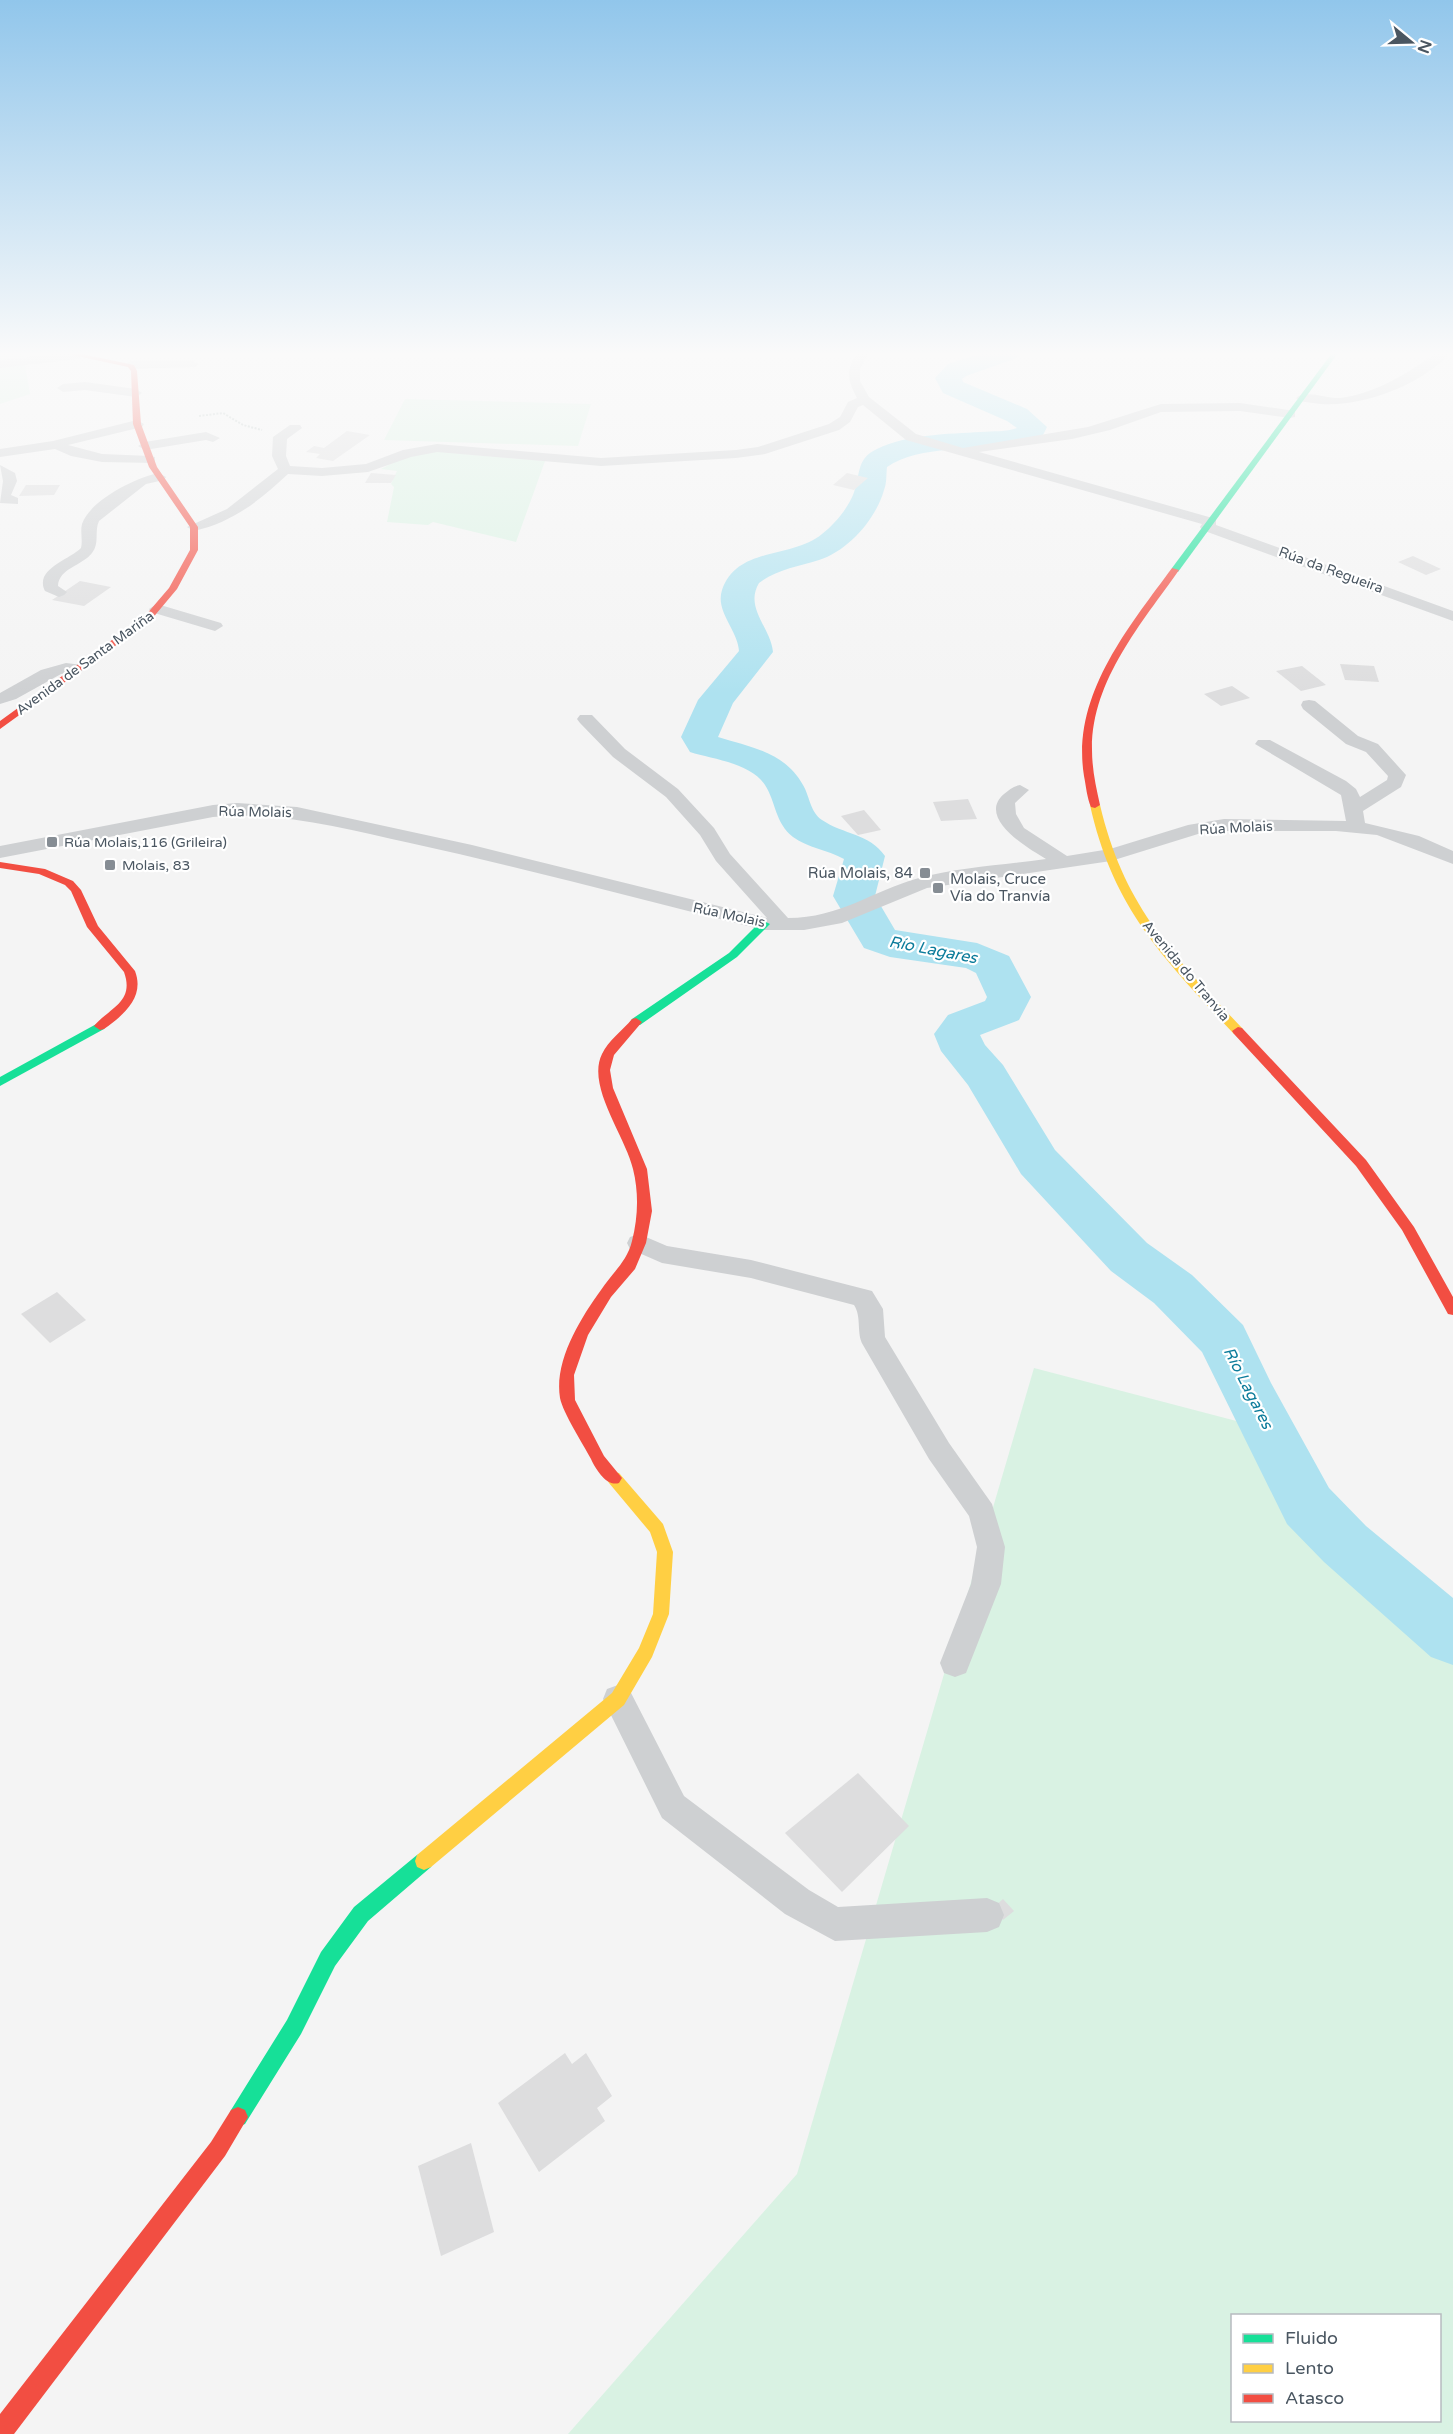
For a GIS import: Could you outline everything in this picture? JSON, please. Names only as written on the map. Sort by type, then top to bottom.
[{"type":"main road","points":[[153,467],[194,527]]},
{"type":"main road","name":"Avenida do Tranvia","points":[[1252,467],[1133,627],[1106,672],[1096,698],[1087,742],[1090,779],[1099,825],[1120,880],[1143,923],[1202,993],[1361,1163],[1407,1227],[1453,1310]]},
{"type":"main road","name":"Avenida de Santa Mariña","points":[[0,726],[157,609],[196,549],[198,536],[194,527]]},
{"type":"main road","points":[[0,865],[51,873],[70,883],[91,924],[133,979],[134,993],[124,1009],[102,1027],[0,1082]]},
{"type":"main road","points":[[0,2433],[218,2149],[294,2027],[328,1959],[361,1914],[618,1699],[646,1652],[661,1614],[665,1552],[657,1528],[599,1460],[568,1400],[567,1375],[581,1334],[606,1293],[630,1265],[639,1243],[645,1211],[640,1169],[606,1088],[605,1060],[628,1030],[667,996],[724,960],[756,934],[773,924]]},
{"type":"street","points":[[194,527],[216,522],[228,516],[256,497],[285,470],[322,472],[372,467]]},
{"type":"street","name":"Rúa da Regueira","points":[[1010,467],[1209,525],[1453,616]]},
{"type":"street","points":[[0,470],[8,473],[10,481],[4,495],[5,500],[13,501]]},
{"type":"street","points":[[59,592],[50,588],[49,579],[86,551],[90,543],[90,523],[97,514],[142,481],[159,477]]},
{"type":"street","points":[[157,609],[214,626]]},
{"type":"street","points":[[0,699],[14,695],[62,666],[76,668]]},
{"type":"street","points":[[1309,705],[1352,740],[1372,748],[1397,775],[1395,783],[1353,809]]},
{"type":"street","points":[[586,719],[619,753],[672,793],[707,832],[773,924]]},
{"type":"street","points":[[1264,744],[1340,785],[1350,793],[1358,828]]},
{"type":"street","points":[[1020,790],[1006,802],[1010,825],[1021,836],[1065,863]]},
{"type":"street","name":"Rúa Molais","points":[[0,852],[213,811],[237,809],[297,813],[472,851],[773,924],[804,924],[842,917],[922,883],[949,877],[1111,855],[1196,829],[1224,825],[1380,830],[1412,840],[1453,858]]},
{"type":"street","points":[[639,1243],[662,1254],[751,1269],[863,1298],[870,1309],[872,1338],[939,1451],[982,1512],[991,1547],[986,1584],[955,1662]]},
{"type":"street","points":[[618,1699],[673,1807],[797,1902],[835,1924],[987,1915]]},
{"type":"green space","points":[[386,467],[543,467],[516,542],[433,522],[428,525],[387,522],[394,487],[391,484],[397,471],[381,469]]},
{"type":"green space","points":[[1034,1368],[1267,1429],[1453,1660],[1453,2434],[568,2434],[797,2174]]},
{"type":"building","points":[[371,473],[396,475],[391,483],[365,483]]},
{"type":"building","points":[[847,473],[868,478],[854,490],[833,485]]},
{"type":"building","points":[[26,485],[60,485],[54,495],[19,496]]},
{"type":"building","points":[[1413,556],[1441,569],[1426,575],[1398,562]]},
{"type":"building","points":[[80,581],[111,587],[84,606],[52,600]]},
{"type":"building","points":[[1340,664],[1374,666],[1379,682],[1345,680]]},
{"type":"building","points":[[1302,666],[1326,685],[1301,691],[1276,671]]},
{"type":"building","points":[[1232,686],[1250,698],[1221,706],[1204,694]]},
{"type":"building","points":[[968,799],[977,819],[941,821],[933,802]]},
{"type":"building","points":[[864,810],[881,830],[858,835],[841,816]]},
{"type":"building","points":[[57,1292],[86,1320],[50,1343],[21,1314]]},
{"type":"building","points":[[858,1773],[909,1826],[842,1892],[785,1833]]},
{"type":"building","points":[[1003,1899],[1014,1911],[1003,1920],[993,1908]]},
{"type":"building","points":[[565,2053],[572,2064],[586,2053],[612,2096],[597,2108],[605,2121],[539,2172],[498,2103]]},
{"type":"building","points":[[471,2143],[494,2232],[441,2256],[418,2166]]},
{"type":"waterway","name":"Río Lagares","points":[[873,467],[870,489],[864,503],[833,541],[809,553],[768,564],[746,578],[739,589],[738,607],[753,636],[756,652],[716,700],[699,737],[703,744],[744,756],[772,770],[783,783],[796,816],[807,828],[821,836],[852,847],[865,856],[854,896],[879,939],[890,944],[977,956],[994,965],[1009,997],[1003,1010],[964,1025],[957,1034],[964,1051],[986,1076],[1038,1162],[1129,1257],[1173,1289],[1224,1340],[1245,1387],[1308,1506],[1345,1544],[1453,1637]]},
{"type":"traffic: fast","points":[[1175,570],[1251,467]]},
{"type":"traffic: fast","points":[[636,1022],[733,955],[764,924]]},
{"type":"traffic: fast","points":[[0,1082],[100,1026]]},
{"type":"traffic: fast","points":[[238,2117],[294,2027],[328,1959],[361,1914],[424,1861]]},
{"type":"traffic: slow","points":[[1095,805],[1114,867],[1135,911],[1177,966],[1238,1031]]},
{"type":"traffic: slow","points":[[424,1861],[618,1699],[646,1652],[661,1614],[665,1552],[657,1529],[614,1478]]},
{"type":"traffic: jam","points":[[0,726],[148,618],[173,589],[194,550],[194,527],[153,467]]},
{"type":"traffic: jam","points":[[1095,805],[1089,773],[1087,741],[1098,693],[1132,629],[1175,570]]},
{"type":"traffic: jam","points":[[0,865],[41,871],[69,883],[76,890],[93,927],[129,971],[132,988],[126,1003],[100,1026]]},
{"type":"traffic: jam","points":[[614,1478],[599,1460],[568,1400],[567,1375],[581,1334],[606,1293],[630,1265],[639,1243],[645,1211],[640,1169],[607,1088],[604,1070],[608,1054],[636,1022]]},
{"type":"traffic: jam","points":[[1238,1031],[1361,1163],[1407,1227],[1453,1310]]},
{"type":"traffic: jam","points":[[0,2433],[218,2149],[238,2117]]},
{"type":"place","name":"Rúa Molais,116 (Grileira)","points":[[52,842]]},
{"type":"place","name":"Molais, 83","points":[[110,865]]},
{"type":"place","name":"Rúa Molais, 84","points":[[925,873]]},
{"type":"place","name":"Molais, Cruce Vía do Tranvía","points":[[938,888]]}]
